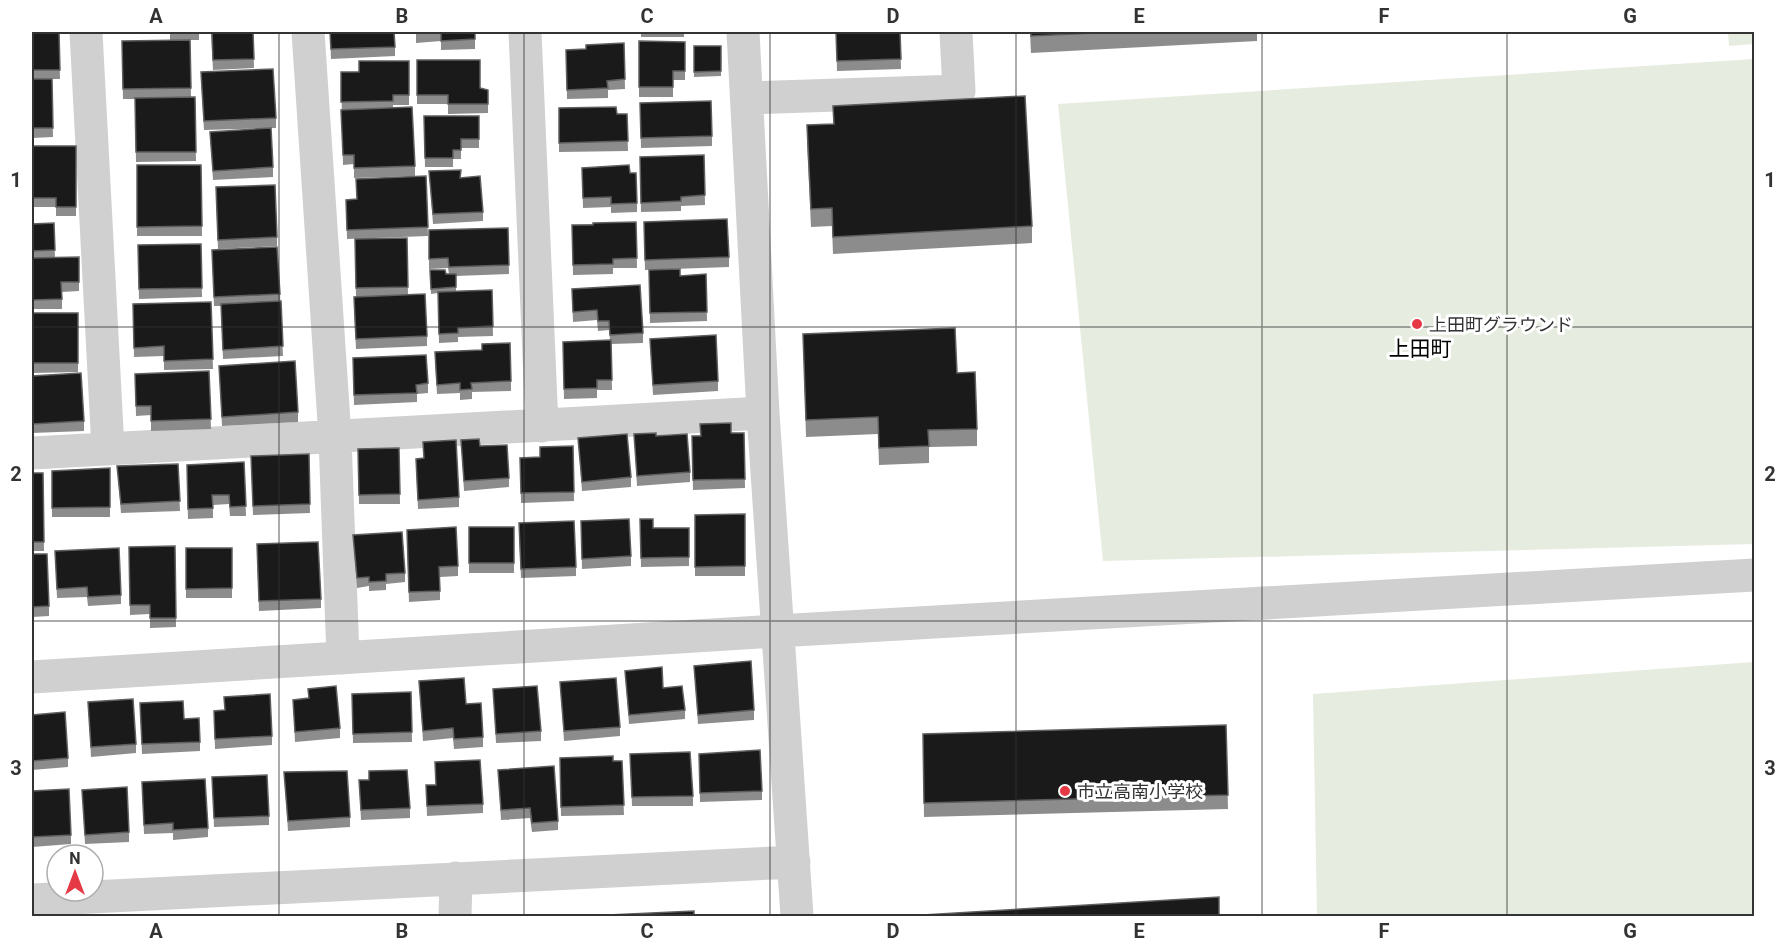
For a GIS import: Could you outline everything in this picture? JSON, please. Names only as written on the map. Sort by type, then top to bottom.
[{"type":"street","points":[[86,32],[108,449]]},
{"type":"street","points":[[308,32],[335,437],[343,658]]},
{"type":"street","points":[[525,32],[542,426]]},
{"type":"street","points":[[743,32],[763,413],[797,916]]},
{"type":"street","points":[[747,98],[959,91],[956,32]]},
{"type":"street","points":[[32,453],[763,413]]},
{"type":"street","points":[[32,677],[777,631],[1755,575]]},
{"type":"street","points":[[32,900],[145,906],[456,878],[794,862]]},
{"type":"street","points":[[455,916],[456,878]]},
{"type":"shaded area","points":[[1728,32],[1754,32],[1754,44],[1729,46]]},
{"type":"shaded area","name":"上田町グラウンド","points":[[1754,59],[1754,544],[1103,561],[1058,104]]},
{"type":"shaded area","points":[[1754,662],[1754,916],[1317,916],[1313,694]]},
{"type":"building","points":[[32,32],[59,32],[60,70],[32,70]]},
{"type":"building","points":[[212,32],[253,32],[254,59],[213,60]]},
{"type":"building","points":[[330,32],[394,32],[395,47],[331,49]]},
{"type":"building","points":[[441,32],[475,32],[475,39],[441,41]]},
{"type":"building","points":[[836,32],[900,32],[901,59],[837,61]]},
{"type":"building","points":[[1031,32],[1115,32],[1031,36]]},
{"type":"building","points":[[190,40],[191,88],[123,89],[122,41]]},
{"type":"building","points":[[639,41],[685,42],[685,71],[673,71],[673,87],[639,87]]},
{"type":"building","points":[[624,43],[625,79],[607,81],[608,88],[567,90],[566,50],[586,49],[586,45]]},
{"type":"building","points":[[694,46],[721,46],[721,71],[694,72]]},
{"type":"building","points":[[417,60],[480,60],[480,88],[488,90],[488,104],[448,104],[448,95],[417,95]]},
{"type":"building","points":[[359,61],[409,61],[409,95],[393,95],[393,101],[341,102],[341,72],[359,72]]},
{"type":"building","points":[[273,69],[276,118],[204,121],[201,72]]},
{"type":"building","points":[[32,79],[52,79],[53,128],[32,128]]},
{"type":"building","points":[[1025,96],[1032,226],[833,237],[832,208],[811,209],[807,125],[834,124],[833,106]]},
{"type":"building","points":[[195,97],[196,152],[136,152],[135,98]]},
{"type":"building","points":[[711,101],[712,136],[641,138],[640,103]]},
{"type":"building","points":[[412,107],[415,166],[354,168],[354,155],[343,155],[341,110]]},
{"type":"building","points":[[616,107],[617,114],[627,114],[628,141],[559,143],[559,108]]},
{"type":"building","points":[[424,116],[479,116],[479,139],[461,139],[461,150],[453,150],[453,158],[425,158]]},
{"type":"building","points":[[271,128],[273,167],[213,171],[210,132]]},
{"type":"building","points":[[32,146],[76,146],[76,207],[56,207],[56,198],[33,198],[32,209]]},
{"type":"building","points":[[704,155],[705,195],[681,197],[681,201],[641,203],[640,157]]},
{"type":"building","points":[[137,165],[201,165],[202,226],[137,227]]},
{"type":"building","points":[[629,165],[630,173],[636,173],[637,203],[611,204],[611,197],[583,198],[582,168]]},
{"type":"building","points":[[461,170],[460,178],[480,176],[483,212],[433,214],[429,171]]},
{"type":"building","points":[[426,176],[428,227],[347,230],[346,200],[357,199],[356,179]]},
{"type":"building","points":[[275,185],[277,237],[218,240],[216,187]]},
{"type":"building","points":[[727,219],[729,257],[645,260],[644,222]]},
{"type":"building","points":[[636,222],[637,258],[613,259],[613,264],[573,265],[572,225]]},
{"type":"building","points":[[54,223],[55,250],[32,251],[32,224]]},
{"type":"building","points":[[508,228],[509,265],[449,267],[448,258],[429,259],[429,230]]},
{"type":"building","points":[[407,238],[408,287],[356,288],[355,239]]},
{"type":"building","points":[[201,244],[202,288],[139,289],[138,245]]},
{"type":"building","points":[[277,247],[280,294],[214,297],[212,250]]},
{"type":"building","points":[[79,257],[79,282],[61,282],[62,299],[32,300],[32,258]]},
{"type":"building","points":[[680,269],[680,276],[706,274],[707,312],[650,313],[649,270]]},
{"type":"building","points":[[430,270],[445,270],[446,274],[456,274],[456,287],[431,289]]},
{"type":"building","points":[[640,285],[643,333],[610,335],[609,321],[598,321],[597,310],[573,312],[572,289]]},
{"type":"building","points":[[492,290],[493,326],[458,328],[458,333],[439,334],[438,292]]},
{"type":"building","points":[[425,294],[427,336],[356,339],[354,297]]},
{"type":"building","points":[[281,301],[283,346],[223,350],[221,304]]},
{"type":"building","points":[[211,302],[213,359],[164,361],[164,346],[134,348],[133,304]]},
{"type":"building","points":[[32,313],[78,313],[78,363],[32,363]]},
{"type":"building","points":[[955,328],[957,373],[975,372],[977,429],[928,430],[929,446],[879,448],[878,417],[806,420],[803,334]]},
{"type":"building","points":[[716,335],[718,381],[653,385],[650,339]]},
{"type":"building","points":[[611,340],[612,380],[597,380],[597,388],[564,389],[563,342]]},
{"type":"building","points":[[510,343],[511,381],[471,383],[472,389],[460,390],[460,383],[437,385],[435,352],[482,350],[482,344]]},
{"type":"building","points":[[426,355],[428,383],[416,385],[417,393],[354,395],[353,358]]},
{"type":"building","points":[[295,361],[298,412],[222,417],[219,366]]},
{"type":"building","points":[[209,371],[211,419],[151,421],[151,406],[136,406],[135,374]]},
{"type":"building","points":[[81,373],[84,421],[32,424],[32,376]]},
{"type":"building","points":[[731,423],[731,433],[744,433],[745,479],[693,480],[692,436],[701,436],[700,424]]},
{"type":"building","points":[[656,433],[656,436],[687,434],[690,472],[637,476],[634,434]]},
{"type":"building","points":[[627,434],[631,477],[582,482],[578,438]]},
{"type":"building","points":[[479,439],[480,446],[507,445],[509,478],[464,481],[461,440]]},
{"type":"building","points":[[456,440],[459,497],[418,500],[416,459],[424,458],[423,442]]},
{"type":"building","points":[[573,446],[574,492],[521,493],[520,458],[540,457],[540,447]]},
{"type":"building","points":[[399,448],[400,494],[359,495],[358,449]]},
{"type":"building","points":[[309,454],[310,504],[253,506],[251,456]]},
{"type":"building","points":[[244,462],[246,506],[230,507],[229,495],[212,495],[213,508],[188,509],[187,465]]},
{"type":"building","points":[[178,464],[180,501],[121,504],[117,466]]},
{"type":"building","points":[[110,468],[110,507],[52,508],[52,471]]},
{"type":"building","points":[[32,473],[43,473],[44,542],[32,542]]},
{"type":"building","points":[[745,514],[745,566],[695,567],[695,515]]},
{"type":"building","points":[[629,519],[631,556],[582,559],[581,521]]},
{"type":"building","points":[[640,519],[653,519],[653,528],[689,528],[689,557],[641,558]]},
{"type":"building","points":[[574,521],[576,567],[521,569],[519,523]]},
{"type":"building","points":[[456,527],[458,566],[439,567],[440,591],[409,592],[407,530]]},
{"type":"building","points":[[469,527],[514,527],[514,563],[469,563]]},
{"type":"building","points":[[402,532],[405,573],[386,574],[386,581],[369,582],[369,577],[357,578],[353,535]]},
{"type":"building","points":[[318,542],[321,599],[259,601],[257,544]]},
{"type":"building","points":[[175,546],[176,618],[150,618],[150,605],[130,605],[129,547]]},
{"type":"building","points":[[119,548],[121,595],[88,597],[87,587],[57,589],[55,551]]},
{"type":"building","points":[[186,548],[232,548],[232,588],[186,589]]},
{"type":"building","points":[[32,554],[47,554],[49,606],[32,607]]},
{"type":"building","points":[[751,661],[754,710],[698,715],[694,666]]},
{"type":"building","points":[[662,667],[663,688],[682,686],[685,710],[629,715],[625,671]]},
{"type":"building","points":[[464,678],[466,704],[481,703],[483,737],[454,739],[453,728],[423,731],[419,681]]},
{"type":"building","points":[[616,678],[620,727],[564,731],[560,682]]},
{"type":"building","points":[[336,686],[340,728],[295,732],[293,700],[309,698],[308,689]]},
{"type":"building","points":[[537,686],[541,731],[496,734],[493,689]]},
{"type":"building","points":[[411,692],[412,732],[353,734],[352,694]]},
{"type":"building","points":[[270,694],[272,736],[215,739],[214,711],[225,710],[224,697]]},
{"type":"building","points":[[133,699],[136,744],[91,747],[88,702]]},
{"type":"building","points":[[183,701],[184,719],[199,718],[200,742],[142,744],[140,703]]},
{"type":"building","points":[[65,712],[68,758],[32,761],[32,715]]},
{"type":"building","points":[[1226,725],[1228,795],[924,803],[923,734]]},
{"type":"building","points":[[760,750],[762,791],[700,793],[699,754]]},
{"type":"building","points":[[690,752],[693,796],[632,797],[630,754]]},
{"type":"building","points":[[613,756],[613,761],[622,761],[624,805],[561,807],[560,758]]},
{"type":"building","points":[[480,760],[483,804],[427,806],[426,785],[436,785],[435,762]]},
{"type":"building","points":[[554,766],[558,821],[532,823],[530,808],[501,810],[498,770]]},
{"type":"building","points":[[407,770],[410,808],[361,810],[359,780],[369,780],[369,771]]},
{"type":"building","points":[[347,771],[350,817],[288,821],[284,772]]},
{"type":"building","points":[[267,775],[269,816],[214,818],[212,777]]},
{"type":"building","points":[[205,779],[208,828],[173,830],[173,823],[144,825],[142,782]]},
{"type":"building","points":[[127,787],[129,832],[85,835],[82,790]]},
{"type":"building","points":[[69,789],[71,835],[32,837],[32,791]]},
{"type":"building","points":[[1219,897],[1219,916],[906,916]]},
{"type":"building","points":[[694,911],[694,916],[586,916]]},
{"type":"place","name":"上田町グラウンド","points":[[1417,324]]},
{"type":"place","name":"市立高南小学校","points":[[1065,791]]},
{"type":"district","name":"上田町","points":[[1420,349]]}]
